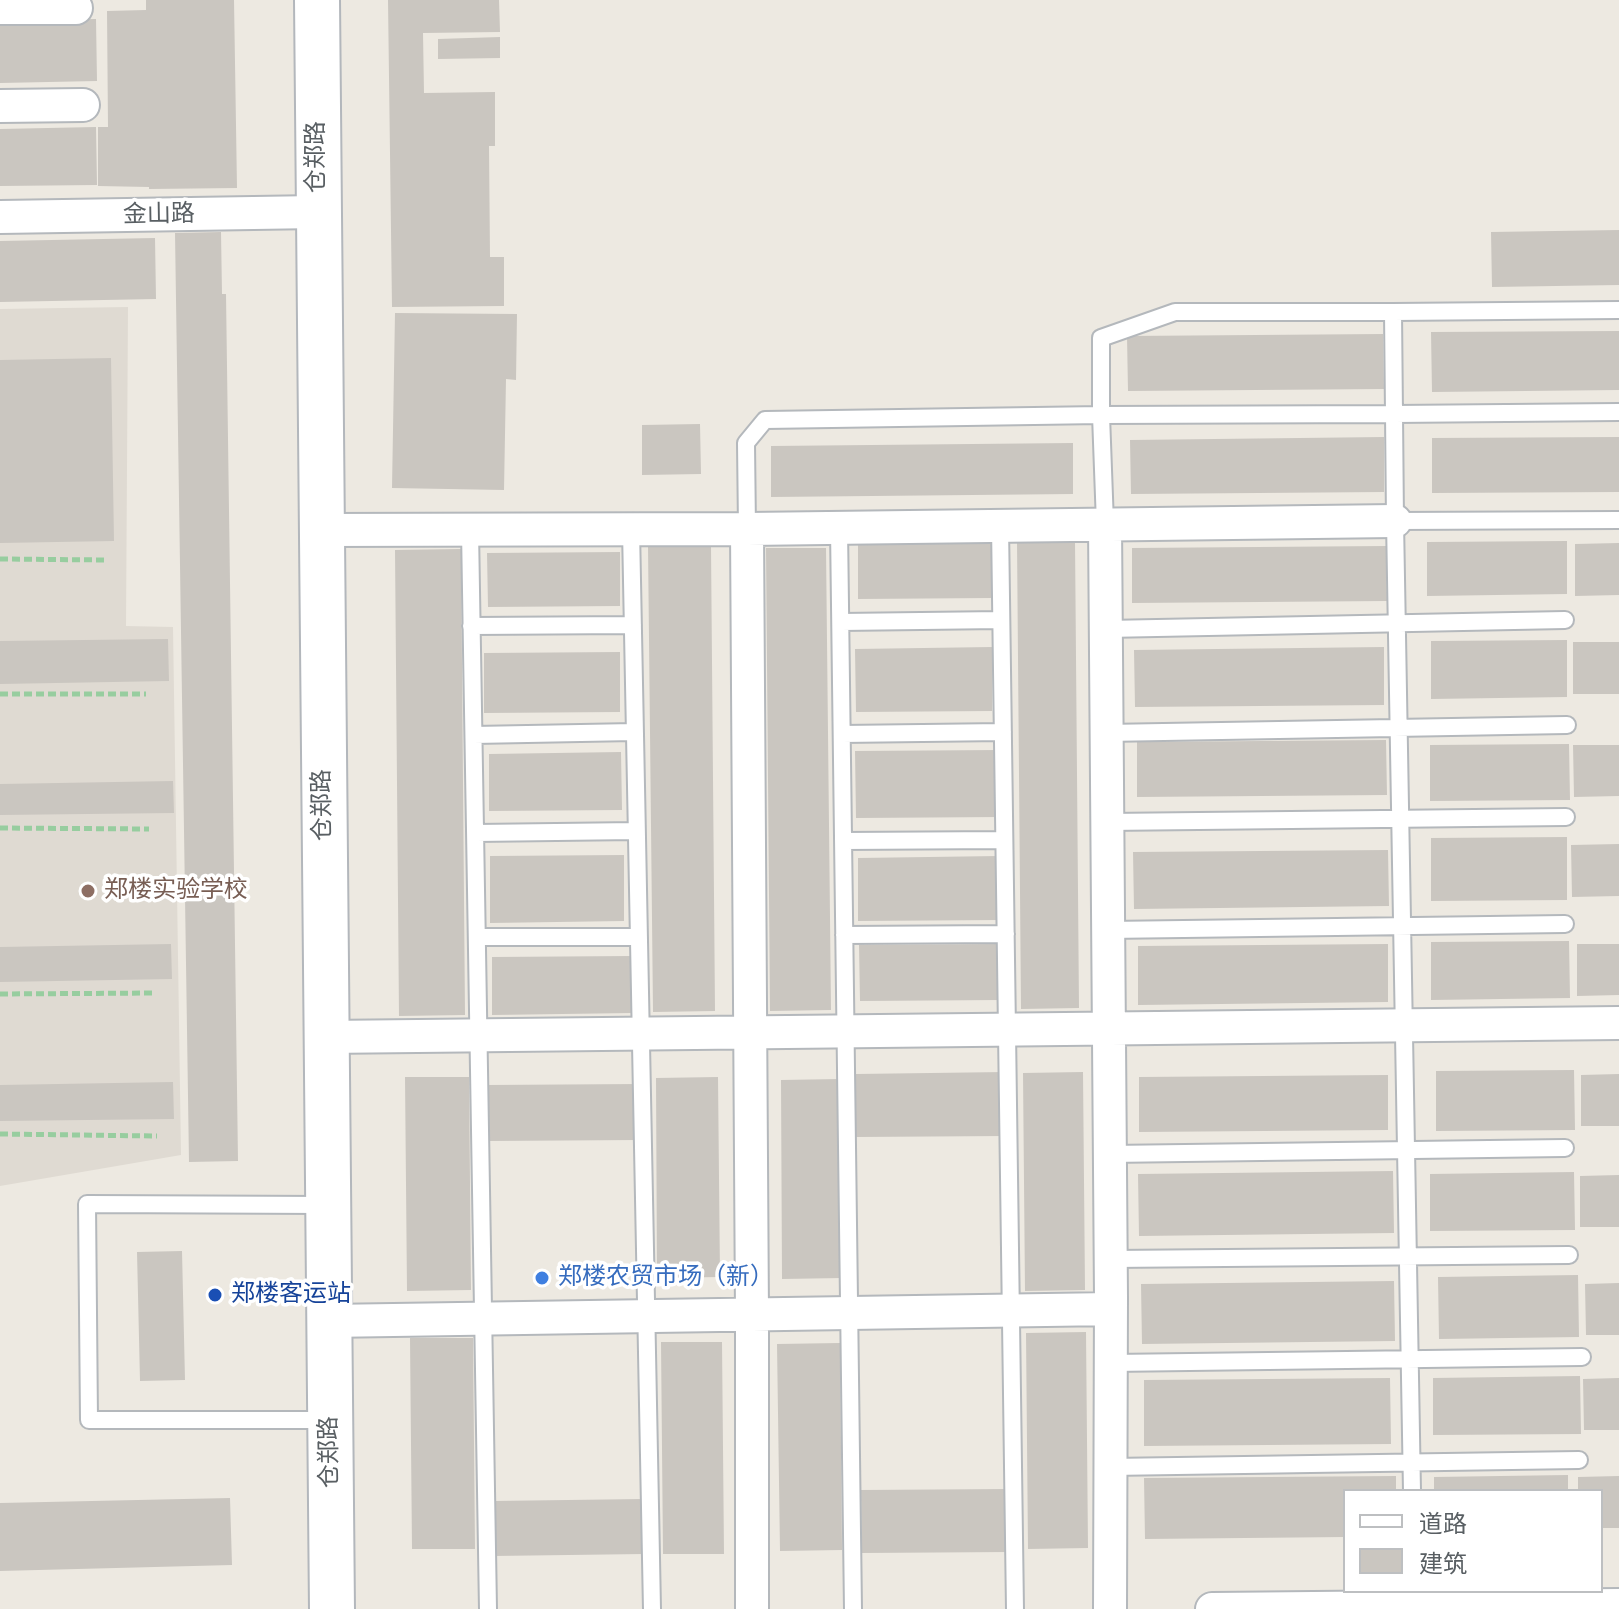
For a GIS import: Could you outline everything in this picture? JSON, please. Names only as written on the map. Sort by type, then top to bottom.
[{"type":"main road","name":"仓郑路","points":[[317,0],[332,1609]]},
{"type":"street","points":[[0,8],[76,8]]},
{"type":"street","points":[[0,106],[83,105]]},
{"type":"street","name":"金山路","points":[[0,217],[317,212]]},
{"type":"street","points":[[321,530],[747,529],[1395,521]]},
{"type":"street","points":[[1105,524],[1111,1259],[1110,1609]]},
{"type":"street","points":[[747,529],[752,1609]]},
{"type":"street","points":[[325,1037],[1107,1026],[1619,1023]]},
{"type":"street","points":[[328,1321],[1111,1309]]},
{"type":"street","points":[[1212,1609],[1415,1602],[1619,1605]]},
{"type":"lane","points":[[1105,524],[1101,338],[1175,312],[1619,310]]},
{"type":"lane","points":[[1393,312],[1412,1489]]},
{"type":"lane","points":[[747,529],[746,443],[765,420],[1619,412]]},
{"type":"lane","points":[[1395,521],[1619,520]]},
{"type":"lane","points":[[1000,525],[1015,1609]]},
{"type":"lane","points":[[839,528],[853,1609]]},
{"type":"lane","points":[[631,529],[652,1609]]},
{"type":"lane","points":[[470,530],[488,1609]]},
{"type":"lane","points":[[841,622],[1001,620]]},
{"type":"lane","points":[[1106,629],[1565,620]]},
{"type":"lane","points":[[471,626],[633,625]]},
{"type":"lane","points":[[1106,733],[1567,725]]},
{"type":"lane","points":[[474,735],[634,732]]},
{"type":"lane","points":[[842,734],[1003,732]]},
{"type":"lane","points":[[1107,822],[1566,817]]},
{"type":"lane","points":[[476,833],[636,831]]},
{"type":"lane","points":[[843,841],[1004,840]]},
{"type":"lane","points":[[1107,930],[1565,924]]},
{"type":"lane","points":[[844,935],[1006,934]]},
{"type":"lane","points":[[478,937],[639,937]]},
{"type":"lane","points":[[1109,1154],[1565,1148]]},
{"type":"lane","points":[[327,1205],[87,1204],[89,1420],[330,1420]]},
{"type":"lane","points":[[1111,1259],[1569,1255]]},
{"type":"lane","points":[[1111,1363],[1582,1357]]},
{"type":"lane","points":[[1110,1467],[1579,1460]]},
{"type":"path","points":[[0,559],[106,560]]},
{"type":"path","points":[[0,694],[146,694]]},
{"type":"path","points":[[0,828],[149,829]]},
{"type":"path","points":[[0,994],[154,993]]},
{"type":"path","points":[[0,1134],[157,1136]]},
{"type":"shaded area","name":"郑楼实验学校","points":[[128,307],[126,626],[173,627],[181,1155],[0,1186],[0,309]]},
{"type":"building","points":[[146,0],[234,0],[237,188],[98,186],[98,127],[108,127],[107,11],[146,10]]},
{"type":"building","points":[[388,0],[499,0],[500,32],[423,33],[424,93],[495,92],[495,146],[489,146],[490,257],[504,257],[504,306],[392,307]]},
{"type":"building","points":[[96,19],[97,81],[0,83],[0,21]]},
{"type":"building","points":[[500,37],[500,58],[438,59],[438,39]]},
{"type":"building","points":[[96,127],[97,185],[0,186],[0,129]]},
{"type":"building","points":[[1619,230],[1619,285],[1492,287],[1491,232]]},
{"type":"building","points":[[221,232],[222,294],[226,294],[238,1161],[189,1162],[175,233]]},
{"type":"building","points":[[155,238],[156,299],[0,302],[0,241]]},
{"type":"building","points":[[395,313],[517,314],[516,380],[506,379],[504,490],[392,488]]},
{"type":"building","points":[[1619,331],[1619,390],[1432,392],[1431,332]]},
{"type":"building","points":[[1383,334],[1384,389],[1128,391],[1127,336]]},
{"type":"building","points":[[111,358],[114,541],[0,543],[0,360]]},
{"type":"building","points":[[700,424],[701,474],[642,475],[642,425]]},
{"type":"building","points":[[1384,437],[1384,492],[1131,494],[1130,440]]},
{"type":"building","points":[[1619,437],[1619,492],[1432,493],[1432,438]]},
{"type":"building","points":[[1073,443],[1073,494],[771,497],[771,446]]},
{"type":"building","points":[[1017,541],[1075,541],[1079,1008],[1021,1009]]},
{"type":"building","points":[[1567,541],[1567,594],[1427,596],[1427,542]]},
{"type":"building","points":[[992,542],[992,598],[858,599],[858,543]]},
{"type":"building","points":[[1619,543],[1619,595],[1575,596],[1575,544]]},
{"type":"building","points":[[648,546],[711,546],[715,1011],[653,1012]]},
{"type":"building","points":[[1386,546],[1387,601],[1132,603],[1132,548]]},
{"type":"building","points":[[766,548],[826,548],[831,1010],[770,1011]]},
{"type":"building","points":[[461,549],[465,1015],[399,1016],[395,550]]},
{"type":"building","points":[[620,552],[620,606],[488,607],[487,553]]},
{"type":"building","points":[[168,639],[169,681],[0,684],[0,641]]},
{"type":"building","points":[[1567,640],[1567,697],[1431,699],[1431,641]]},
{"type":"building","points":[[1573,642],[1619,642],[1619,694],[1573,694]]},
{"type":"building","points":[[992,647],[992,711],[856,712],[855,649]]},
{"type":"building","points":[[1384,647],[1384,705],[1135,707],[1134,650]]},
{"type":"building","points":[[620,652],[620,712],[484,713],[484,653]]},
{"type":"building","points":[[1386,740],[1387,795],[1137,797],[1137,742]]},
{"type":"building","points":[[1569,744],[1570,800],[1430,801],[1430,745]]},
{"type":"building","points":[[1573,745],[1619,745],[1619,796],[1574,797]]},
{"type":"building","points":[[1000,750],[1001,817],[856,818],[855,751]]},
{"type":"building","points":[[621,752],[622,810],[489,811],[489,754]]},
{"type":"building","points":[[173,781],[174,813],[0,815],[0,784]]},
{"type":"building","points":[[1567,837],[1567,900],[1431,901],[1431,838]]},
{"type":"building","points":[[1619,844],[1619,896],[1572,897],[1571,845]]},
{"type":"building","points":[[1388,850],[1389,906],[1134,909],[1133,852]]},
{"type":"building","points":[[624,855],[624,921],[490,923],[490,856]]},
{"type":"building","points":[[999,856],[1000,920],[858,921],[858,858]]},
{"type":"building","points":[[1569,941],[1570,998],[1431,1000],[1431,942]]},
{"type":"building","points":[[171,944],[172,979],[0,982],[0,947]]},
{"type":"building","points":[[999,944],[1000,1000],[860,1001],[859,945]]},
{"type":"building","points":[[1388,944],[1388,1002],[1138,1005],[1138,946]]},
{"type":"building","points":[[1577,944],[1619,944],[1619,995],[1577,996]]},
{"type":"building","points":[[632,956],[633,1013],[492,1015],[492,957]]},
{"type":"building","points":[[1574,1070],[1575,1130],[1436,1131],[1436,1071]]},
{"type":"building","points":[[1005,1072],[1005,1136],[856,1137],[856,1074]]},
{"type":"building","points":[[1083,1072],[1085,1290],[1025,1291],[1023,1073]]},
{"type":"building","points":[[1619,1074],[1619,1126],[1581,1126],[1581,1075]]},
{"type":"building","points":[[1388,1075],[1388,1130],[1139,1132],[1139,1077]]},
{"type":"building","points":[[405,1077],[469,1077],[471,1290],[407,1291]]},
{"type":"building","points":[[718,1077],[720,1277],[657,1278],[656,1078]]},
{"type":"building","points":[[840,1079],[842,1278],[782,1279],[781,1080]]},
{"type":"building","points":[[173,1082],[174,1119],[0,1121],[0,1085]]},
{"type":"building","points":[[639,1084],[639,1140],[488,1141],[487,1085]]},
{"type":"building","points":[[1393,1171],[1394,1233],[1139,1236],[1138,1174]]},
{"type":"building","points":[[1574,1172],[1575,1230],[1430,1231],[1430,1174]]},
{"type":"building","points":[[1619,1175],[1619,1227],[1580,1227],[1580,1176]]},
{"type":"building","points":[[182,1251],[185,1380],[140,1381],[137,1252]]},
{"type":"building","points":[[1578,1275],[1579,1337],[1439,1339],[1438,1277]]},
{"type":"building","points":[[1394,1281],[1395,1341],[1142,1344],[1141,1284]]},
{"type":"building","points":[[1619,1283],[1619,1335],[1586,1335],[1585,1284]]},
{"type":"building","points":[[1086,1332],[1088,1548],[1028,1549],[1026,1333]]},
{"type":"building","points":[[410,1338],[473,1338],[475,1549],[412,1549]]},
{"type":"building","points":[[661,1342],[722,1342],[724,1554],[663,1554]]},
{"type":"building","points":[[840,1343],[842,1550],[780,1551],[777,1344]]},
{"type":"building","points":[[1580,1376],[1581,1434],[1433,1435],[1433,1378]]},
{"type":"building","points":[[1390,1378],[1391,1444],[1144,1446],[1144,1380]]},
{"type":"building","points":[[1619,1378],[1619,1430],[1584,1430],[1583,1379]]},
{"type":"building","points":[[1568,1475],[1568,1489],[1434,1489],[1434,1477]]},
{"type":"building","points":[[1396,1476],[1396,1489],[1343,1489],[1343,1537],[1145,1539],[1144,1478]]},
{"type":"building","points":[[1619,1476],[1619,1528],[1603,1528],[1603,1489],[1578,1489],[1578,1477]]},
{"type":"building","points":[[1009,1489],[1010,1552],[862,1553],[861,1490]]},
{"type":"building","points":[[230,1498],[232,1565],[0,1571],[0,1503]]},
{"type":"building","points":[[643,1499],[644,1554],[493,1556],[493,1501]]},
{"type":"place","name":"郑楼实验学校","points":[[88,891]]},
{"type":"place","name":"郑楼农贸市场（新）","points":[[542,1278]]},
{"type":"place","name":"郑楼客运站","points":[[215,1295]]}]
